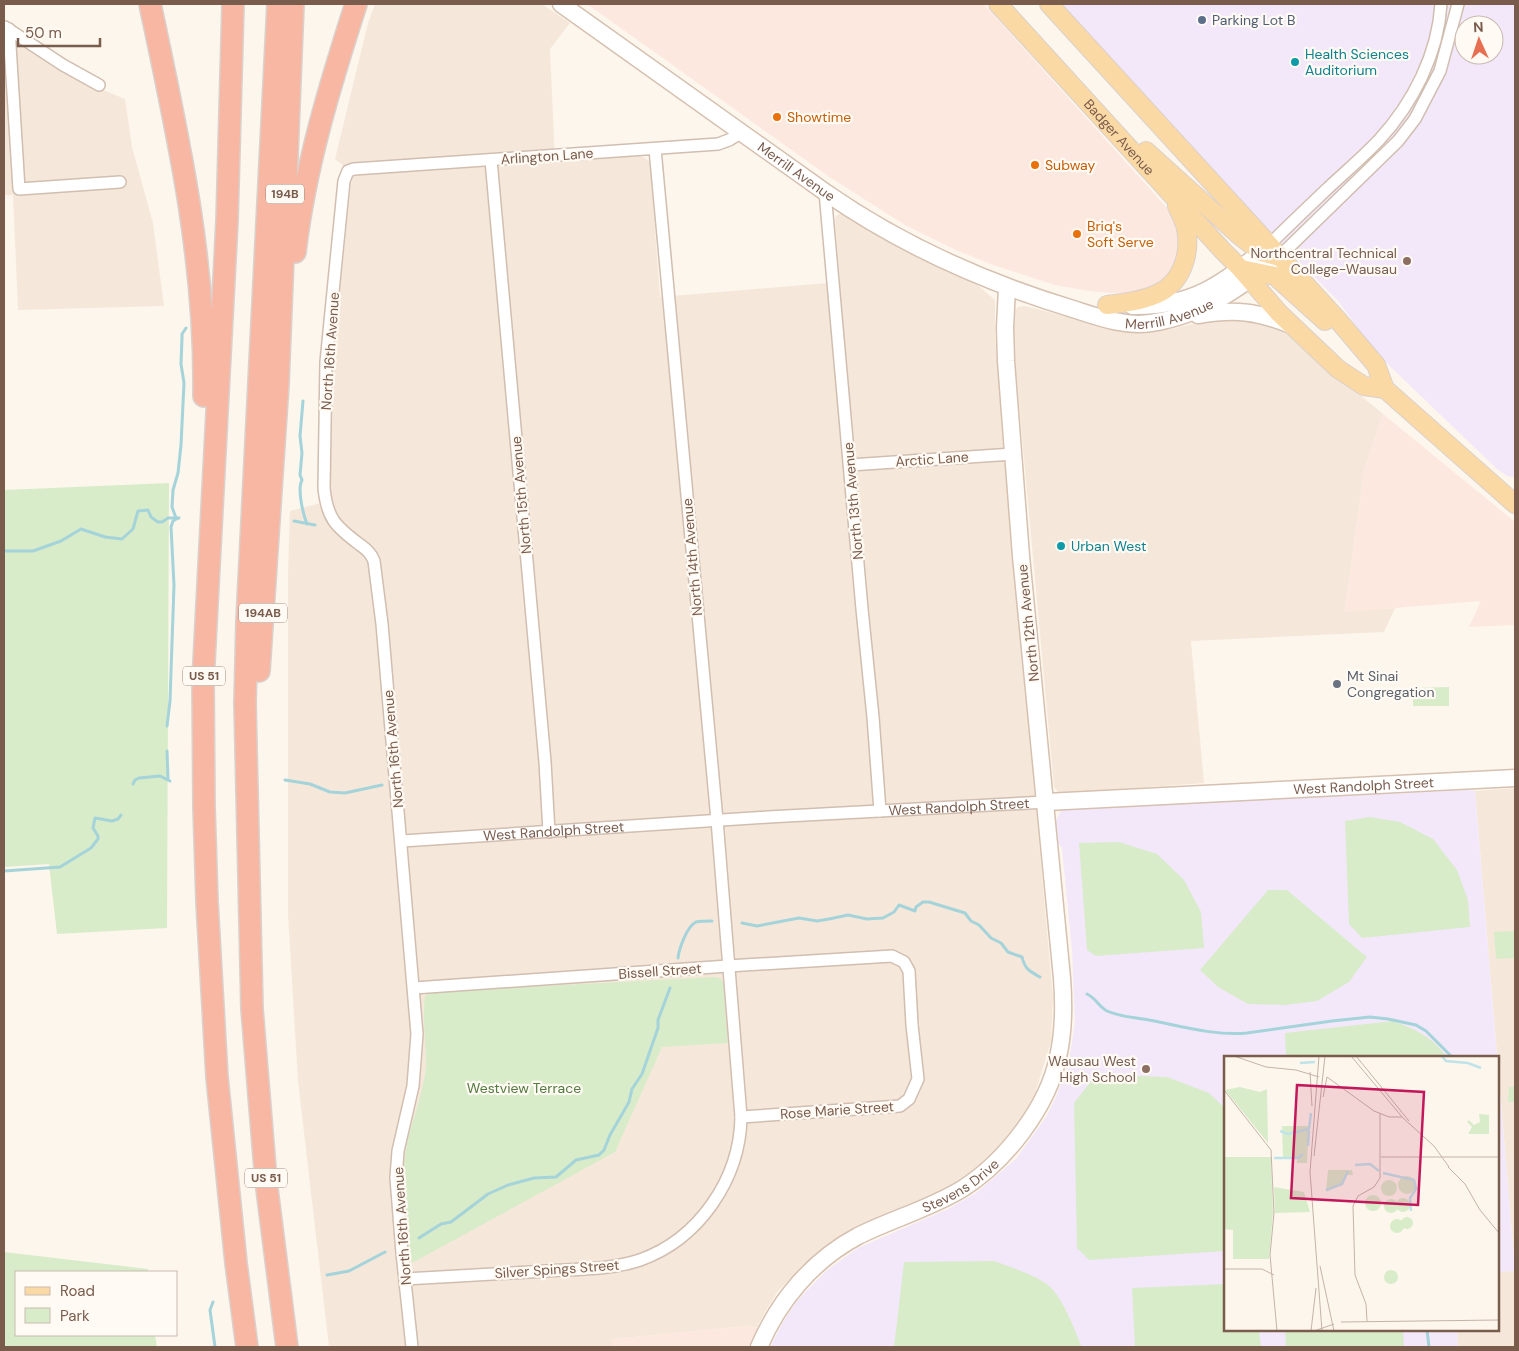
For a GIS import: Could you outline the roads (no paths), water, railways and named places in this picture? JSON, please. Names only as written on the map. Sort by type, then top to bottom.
[{"type":"highway","name":"US 51","points":[[150,4],[186,181],[202,294],[205,363],[204,816],[214,1031],[228,1194],[247,1347]]},
{"type":"highway","name":"US 51","points":[[204,681],[227,221],[233,4]]},
{"type":"highway","name":"US 51","points":[[278,4],[246,621],[245,703],[250,963],[255,1060],[266,1181],[287,1347]]},
{"type":"highway","name":"194B","points":[[278,384],[293,4]]},
{"type":"highway","points":[[278,384],[306,185],[329,87],[356,4]]},
{"type":"highway","name":"194AB","points":[[248,841],[278,384]]},
{"type":"main road","name":"Badger Avenue","points":[[998,4],[1172,194],[1251,273]]},
{"type":"main road","points":[[1049,4],[1270,251],[1373,360],[1380,372],[1385,389],[1514,499]]},
{"type":"main road","points":[[1107,123],[1133,139],[1240,236],[1270,251]]},
{"type":"main road","points":[[1107,305],[1129,302],[1154,295],[1171,284],[1181,271],[1187,249],[1186,230],[1172,194]]},
{"type":"main road","points":[[1251,273],[1278,278],[1373,360]]},
{"type":"main road","points":[[1251,273],[1292,326],[1338,369],[1352,380],[1368,387],[1385,389]]},
{"type":"street","name":"Merrill Avenue","points":[[561,4],[825,192],[866,219],[906,242],[958,267],[1052,303],[1121,322],[1144,324],[1171,319],[1206,306],[1251,273],[1270,251]]},
{"type":"street","points":[[1270,251],[1379,141],[1399,116],[1418,83],[1427,62],[1438,22],[1440,4]]},
{"type":"street","points":[[1270,251],[1398,141],[1415,119],[1440,71],[1458,4]]},
{"type":"street","points":[[6,28],[63,65],[99,85]]},
{"type":"street","points":[[6,28],[19,189],[120,182]]},
{"type":"street","name":"Arlington Lane","points":[[348,171],[354,169],[718,144],[742,132]]},
{"type":"street","name":"North 14th Avenue","points":[[655,149],[717,820],[728,966]]},
{"type":"street","name":"North 15th Avenue","points":[[491,160],[545,762],[549,832]]},
{"type":"street","name":"North 16th Avenue","points":[[348,171],[343,187],[326,362],[324,488],[325,503],[333,523],[371,553],[374,561],[382,624],[417,1034],[415,1069],[398,1151],[396,1178],[412,1347]]},
{"type":"street","name":"North 13th Avenue","points":[[825,192],[880,811]]},
{"type":"street","name":"Merrill Avenue","points":[[1052,303],[1157,305],[1179,302],[1251,273]]},
{"type":"street","name":"North 12th Avenue","points":[[1008,287],[1005,337],[1021,556],[1061,959]]},
{"type":"street","points":[[1171,319],[1236,311],[1263,316],[1292,326]]},
{"type":"street","name":"Arctic Lane","points":[[850,464],[1013,454]]},
{"type":"street","name":"West Randolph Street","points":[[402,841],[717,820],[1515,778]]},
{"type":"street","name":"Bissell Street","points":[[414,988],[892,956],[904,962]]},
{"type":"street","name":"Stevens Drive","points":[[759,1347],[777,1311],[815,1266],[837,1249],[859,1236],[926,1208],[962,1189],[988,1170],[1018,1138],[1048,1088],[1058,1058],[1064,1011],[1061,959]]},
{"type":"street","name":"Rose Marie Street","points":[[741,1117],[900,1106],[909,1100],[918,1079],[909,972],[904,962]]},
{"type":"street","name":"Silver Spings Street","points":[[405,1279],[604,1268],[639,1260],[656,1253],[689,1230],[716,1199],[732,1168],[737,1152],[741,1117],[728,966]]},
{"type":"waterway","points":[[176,518],[172,507],[181,445],[184,383],[181,364],[182,334],[186,328]]},
{"type":"waterway","points":[[303,401],[300,436],[302,453],[300,495],[307,524]]},
{"type":"waterway","points":[[4,551],[33,551],[61,541],[81,529],[105,537],[122,539],[133,529],[138,511],[148,510],[151,517],[158,522],[168,518],[179,518]]},
{"type":"waterway","points":[[167,726],[170,701],[174,585],[171,527],[173,521],[178,518]]},
{"type":"waterway","points":[[294,521],[315,525]]},
{"type":"waterway","points":[[167,751],[168,779]]},
{"type":"waterway","points":[[133,784],[139,778],[160,776],[170,781]]},
{"type":"waterway","points":[[285,780],[310,784],[330,792],[345,793],[382,785]]},
{"type":"waterway","points":[[4,871],[60,867],[91,848],[98,839],[93,828],[95,818],[112,821],[118,819],[121,815]]},
{"type":"waterway","points":[[742,923],[757,926],[799,918],[817,921],[848,915],[867,919],[883,918],[894,912],[899,905],[915,911],[916,907],[923,902],[929,902],[965,913],[971,921],[979,925],[991,938],[1001,943],[1008,952],[1022,957],[1028,969],[1040,977]]},
{"type":"waterway","points":[[678,958],[684,938],[693,924],[702,921],[712,921]]},
{"type":"waterway","points":[[419,1238],[441,1224],[451,1222],[488,1194],[508,1185],[534,1178],[556,1177],[576,1160],[599,1155],[604,1150],[610,1135],[629,1102],[632,1089],[642,1074],[658,1028],[658,1020],[670,988]]},
{"type":"waterway","points":[[1087,994],[1104,1009],[1117,1015],[1222,1033],[1247,1033],[1370,1017],[1388,1019],[1416,1025],[1426,1031],[1451,1056]]},
{"type":"waterway","points":[[327,1275],[349,1271],[385,1252]]},
{"type":"waterway","points":[[213,1302],[210,1310],[215,1347]]},
{"type":"waterway","points":[[1427,1331],[1429,1347]]},
{"type":"place","name":"Parking Lot B","points":[[1202,20]]},
{"type":"place","name":"Health Sciences Auditorium","points":[[1295,62]]},
{"type":"place","name":"Showtime","points":[[777,117]]},
{"type":"place","name":"Subway","points":[[1035,165]]},
{"type":"place","name":"Briq's Soft Serve","points":[[1077,234]]},
{"type":"place","name":"Northcentral Technical College-Wausau","points":[[1407,261]]},
{"type":"place","name":"Urban West","points":[[1061,546]]},
{"type":"place","name":"Mt Sinai Congregation","points":[[1337,684]]},
{"type":"place","name":"Wausau West High School","points":[[1146,1069]]},
{"type":"park label","name":"Westview Terrace","points":[[524,1088]]}]
